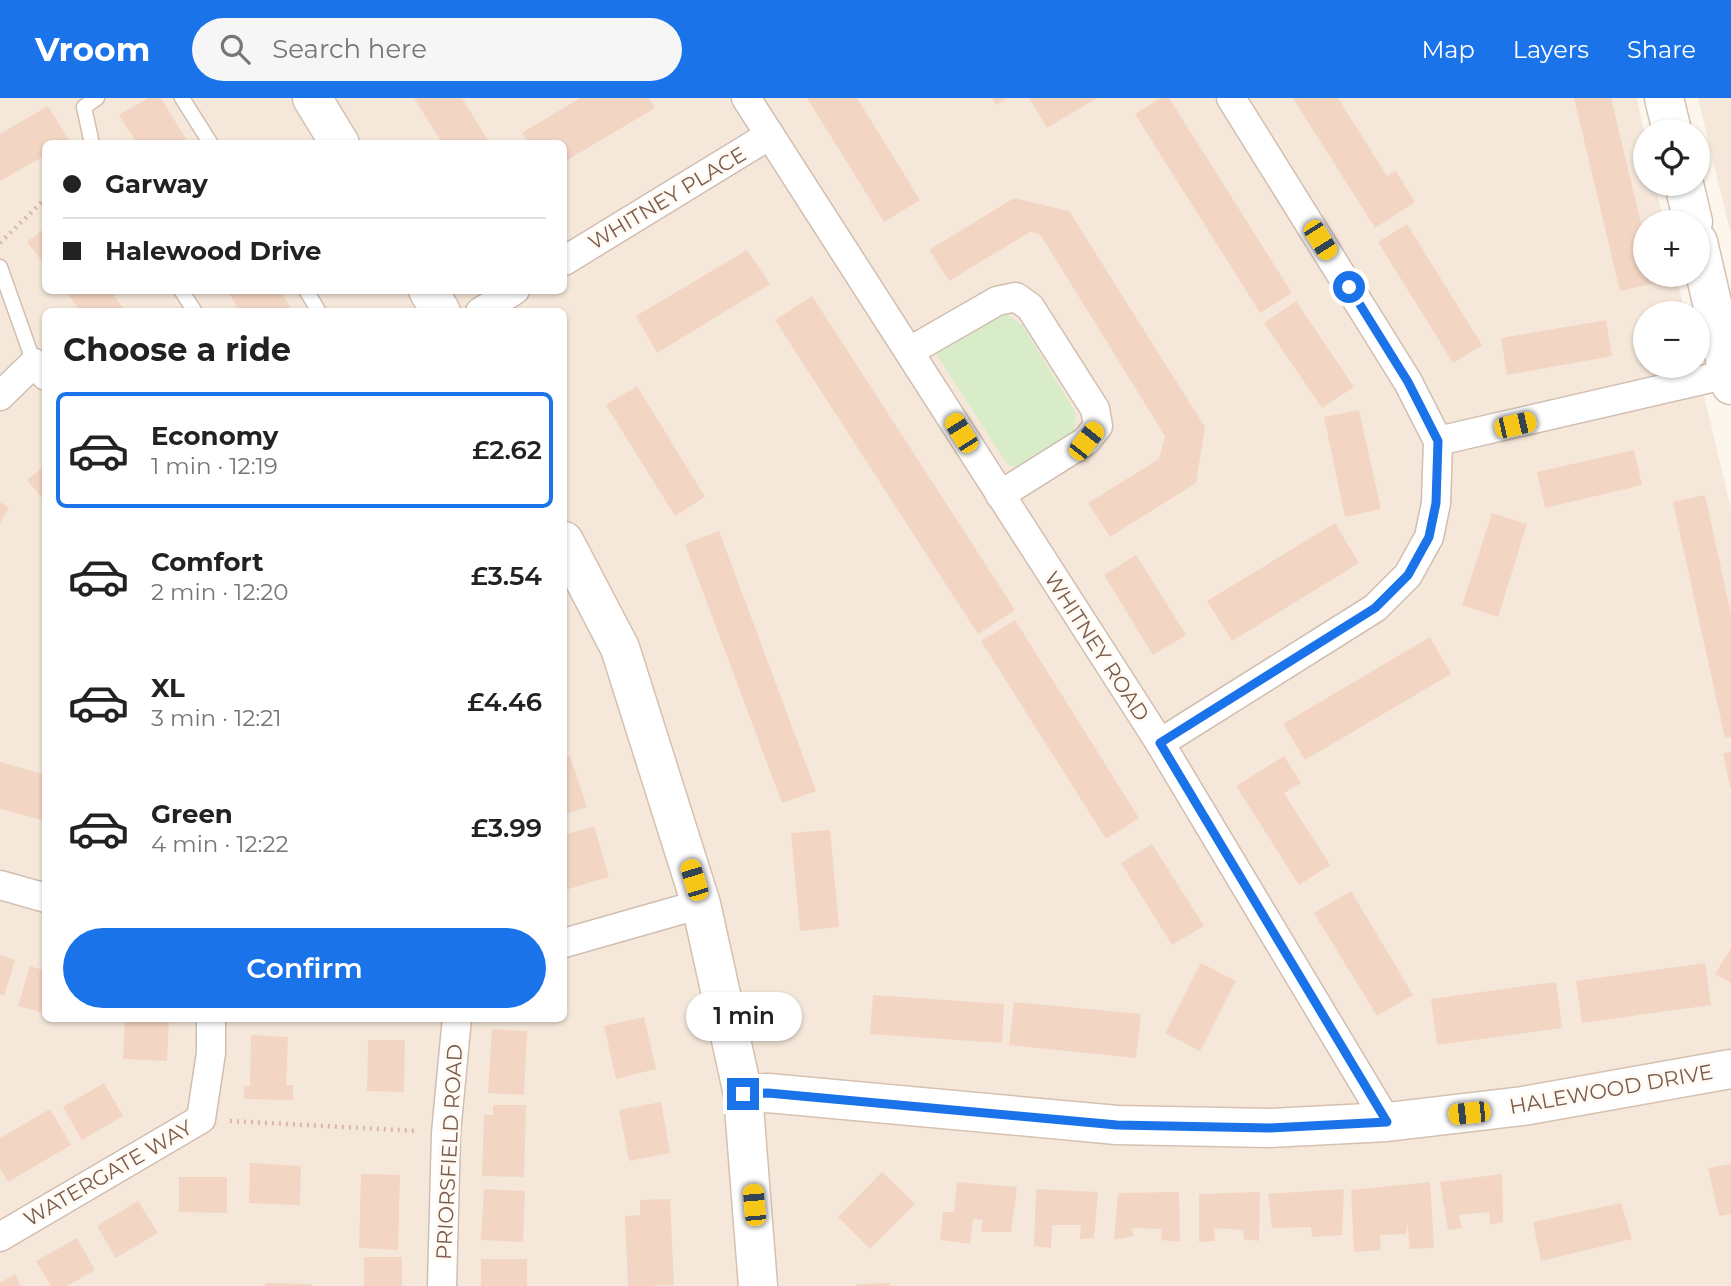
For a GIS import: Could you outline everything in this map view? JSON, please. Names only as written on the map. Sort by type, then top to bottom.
[{"type":"street","points":[[312,98],[338,140]]},
{"type":"street","name":"WHITNEY ROAD","points":[[746,98],[1160,743],[1387,1122]]},
{"type":"street","points":[[1160,743],[1375,608],[1408,575],[1429,537],[1436,503],[1438,441],[1408,382],[1231,98]]},
{"type":"street","points":[[1664,98],[1669,119]]},
{"type":"street","name":"WHITNEY PLACE","points":[[567,259],[770,135]]},
{"type":"street","points":[[1438,441],[1730,380],[1708,287]]},
{"type":"street","points":[[486,308],[509,294]]},
{"type":"street","points":[[910,351],[997,301],[1016,297],[1030,307],[1095,409],[1098,426],[1086,441],[1000,495]]},
{"type":"street","points":[[0,396],[40,369]]},
{"type":"street","points":[[567,547],[620,648],[701,904],[743,1094],[758,1286]]},
{"type":"street","points":[[0,884],[42,897]]},
{"type":"street","points":[[567,942],[701,904]]},
{"type":"street","name":"WATERGATE WAY","points":[[0,1237],[201,1119],[211,1053],[211,1022]]},
{"type":"street","name":"PRIORSFIELD ROAD","points":[[442,1286],[446,1133],[457,1022]]},
{"type":"street","name":"HALEWOOD DRIVE","points":[[743,1094],[768,1093],[1117,1125],[1269,1128],[1387,1122],[1523,1106],[1729,1067]]},
{"type":"lane","points":[[91,140],[84,107],[97,98]]},
{"type":"lane","points":[[182,98],[208,140]]},
{"type":"lane","points":[[0,267],[40,369]]},
{"type":"path","points":[[0,243],[42,202]]},
{"type":"path","points":[[201,1119],[446,1133]]},
{"type":"shaded area","points":[[0,98],[1637,98],[1641,119],[1633,119],[1633,196],[1658,196],[1661,210],[1633,210],[1633,287],[1679,287],[1682,301],[1633,301],[1633,378],[1700,378],[1731,509],[1731,1286],[0,1286]]},
{"type":"shaded area","points":[[1698,98],[1731,98],[1731,235],[1710,148],[1710,119],[1703,119]]},
{"type":"green space","points":[[1000,315],[1008,315],[1022,325],[1076,413],[1074,430],[1068,436],[1018,468],[1007,464],[937,355],[946,344]]},
{"type":"building","points":[[148,98],[161,98],[187,140],[135,140],[119,115]]},
{"type":"building","points":[[414,98],[462,98],[488,140],[440,140]]},
{"type":"building","points":[[580,98],[649,98],[655,108],[567,160],[567,140],[526,140],[522,133]]},
{"type":"building","points":[[807,98],[857,98],[920,200],[884,222]]},
{"type":"building","points":[[992,98],[1008,98],[996,105]]},
{"type":"building","points":[[1029,98],[1097,98],[1047,128]]},
{"type":"building","points":[[1160,98],[1169,98],[1292,293],[1260,313],[1135,114]]},
{"type":"building","points":[[1293,98],[1338,98],[1387,176],[1396,171],[1415,202],[1375,228]]},
{"type":"building","points":[[1574,98],[1611,98],[1638,210],[1633,210],[1633,287],[1638,287],[1620,291]]},
{"type":"building","points":[[48,106],[69,140],[42,140],[42,157],[0,181],[0,134]]},
{"type":"building","points":[[1014,198],[1069,211],[1205,427],[1196,483],[1110,537],[1088,503],[1159,459],[1165,436],[1040,234],[1030,232],[949,281],[929,250]]},
{"type":"building","points":[[1407,224],[1482,345],[1453,363],[1378,242]]},
{"type":"building","points":[[42,230],[42,261],[27,242]]},
{"type":"building","points":[[747,250],[770,284],[657,353],[636,316]]},
{"type":"building","points":[[68,294],[113,294],[123,308],[78,308]]},
{"type":"building","points":[[229,294],[282,294],[291,308],[238,308]]},
{"type":"building","points":[[812,296],[1015,610],[978,634],[775,320]]},
{"type":"building","points":[[1296,301],[1354,387],[1322,408],[1264,323]]},
{"type":"building","points":[[1606,320],[1612,356],[1507,375],[1501,338]]},
{"type":"building","points":[[637,386],[705,497],[675,516],[606,405]]},
{"type":"building","points":[[1359,410],[1381,509],[1345,517],[1324,417]]},
{"type":"building","points":[[1634,450],[1642,485],[1545,508],[1537,472]]},
{"type":"building","points":[[42,468],[42,498],[27,480]]},
{"type":"building","points":[[1705,495],[1731,614],[1731,737],[1725,738],[1673,502]]},
{"type":"building","points":[[0,502],[9,508],[0,523]]},
{"type":"building","points":[[1492,513],[1527,524],[1498,617],[1462,605]]},
{"type":"building","points":[[1335,523],[1359,563],[1232,641],[1207,601]]},
{"type":"building","points":[[719,531],[816,791],[782,803],[685,544]]},
{"type":"building","points":[[1136,555],[1186,635],[1153,655],[1104,575]]},
{"type":"building","points":[[1015,620],[1139,818],[1106,839],[981,641]]},
{"type":"building","points":[[1430,637],[1451,674],[1305,760],[1283,724]]},
{"type":"building","points":[[1731,752],[1731,787],[1730,787],[1723,753]]},
{"type":"building","points":[[570,756],[587,807],[567,814],[567,758]]},
{"type":"building","points":[[1284,756],[1301,783],[1284,793],[1330,865],[1299,885],[1236,786]]},
{"type":"building","points":[[0,762],[42,774],[42,820],[0,809]]},
{"type":"building","points":[[594,826],[609,877],[567,889],[567,834]]},
{"type":"building","points":[[830,830],[839,927],[800,931],[791,833]]},
{"type":"building","points":[[1152,844],[1204,926],[1172,945],[1121,863]]},
{"type":"building","points":[[1351,891],[1413,995],[1377,1016],[1314,913]]},
{"type":"building","points":[[1731,948],[1731,983],[1715,974]]},
{"type":"building","points":[[0,955],[15,960],[4,996],[0,994]]},
{"type":"building","points":[[1201,963],[1236,981],[1200,1051],[1165,1033]]},
{"type":"building","points":[[1705,963],[1711,1005],[1582,1023],[1576,981]]},
{"type":"building","points":[[30,966],[42,970],[42,1013],[18,1006]]},
{"type":"building","points":[[1556,982],[1562,1028],[1437,1045],[1431,999]]},
{"type":"building","points":[[873,995],[1004,1004],[1002,1043],[870,1034]]},
{"type":"building","points":[[1014,1002],[1141,1014],[1136,1058],[1009,1045]]},
{"type":"building","points":[[644,1017],[656,1069],[616,1079],[604,1026]]},
{"type":"building","points":[[125,1022],[169,1022],[167,1061],[123,1059]]},
{"type":"building","points":[[492,1029],[527,1031],[524,1095],[488,1093]]},
{"type":"building","points":[[251,1035],[288,1037],[286,1085],[293,1085],[293,1100],[244,1099],[244,1086],[250,1086]]},
{"type":"building","points":[[368,1040],[405,1040],[404,1092],[367,1091]]},
{"type":"building","points":[[104,1083],[123,1116],[82,1140],[63,1107]]},
{"type":"building","points":[[661,1102],[670,1153],[629,1161],[619,1110]]},
{"type":"building","points":[[493,1105],[526,1105],[524,1177],[482,1176],[484,1115],[493,1115]]},
{"type":"building","points":[[50,1109],[71,1145],[8,1182],[0,1168],[0,1138]]},
{"type":"building","points":[[250,1163],[301,1166],[300,1205],[249,1203]]},
{"type":"building","points":[[1731,1164],[1731,1214],[1719,1216],[1708,1168]]},
{"type":"building","points":[[882,1172],[915,1204],[870,1249],[838,1217]]},
{"type":"building","points":[[361,1174],[400,1175],[398,1250],[359,1248]]},
{"type":"building","points":[[1502,1174],[1503,1222],[1490,1225],[1489,1212],[1459,1215],[1462,1228],[1448,1230],[1440,1182]]},
{"type":"building","points":[[179,1177],[227,1177],[227,1213],[179,1212]]},
{"type":"building","points":[[957,1182],[1017,1187],[1011,1232],[981,1232],[983,1220],[973,1219],[970,1244],[940,1240],[943,1212],[954,1212]]},
{"type":"building","points":[[1430,1182],[1434,1248],[1410,1249],[1407,1221],[1406,1234],[1380,1235],[1381,1250],[1354,1252],[1351,1190]]},
{"type":"building","points":[[484,1189],[525,1191],[523,1242],[481,1240]]},
{"type":"building","points":[[1036,1189],[1098,1192],[1094,1238],[1080,1239],[1081,1225],[1052,1225],[1051,1248],[1034,1246]]},
{"type":"building","points":[[1344,1189],[1342,1235],[1312,1237],[1311,1227],[1272,1228],[1268,1194]]},
{"type":"building","points":[[1179,1192],[1180,1242],[1161,1240],[1162,1229],[1131,1228],[1134,1236],[1114,1240],[1118,1193]]},
{"type":"building","points":[[1260,1192],[1259,1241],[1244,1239],[1243,1230],[1214,1228],[1215,1241],[1199,1242],[1199,1194]]},
{"type":"building","points":[[670,1199],[674,1285],[628,1286],[625,1216],[640,1215],[640,1200]]},
{"type":"building","points":[[138,1201],[158,1233],[116,1258],[97,1226]]},
{"type":"building","points":[[1621,1203],[1632,1239],[1541,1261],[1533,1222]]},
{"type":"building","points":[[77,1238],[95,1270],[67,1286],[51,1286],[36,1261]]},
{"type":"building","points":[[364,1257],[402,1257],[402,1286],[364,1286]]},
{"type":"building","points":[[481,1259],[527,1259],[527,1286],[481,1286]]},
{"type":"building","points":[[15,1274],[21,1286],[0,1286],[0,1283]]},
{"type":"building","points":[[265,1283],[312,1284],[312,1286],[265,1286]]},
{"type":"building","points":[[890,1283],[890,1286],[856,1286],[856,1284]]},
{"type":"route","points":[[743,1094],[768,1093],[1117,1125],[1269,1128],[1387,1122],[1160,743],[1375,608],[1408,575],[1429,537],[1436,503],[1438,441],[1408,382],[1349,287]]}]
